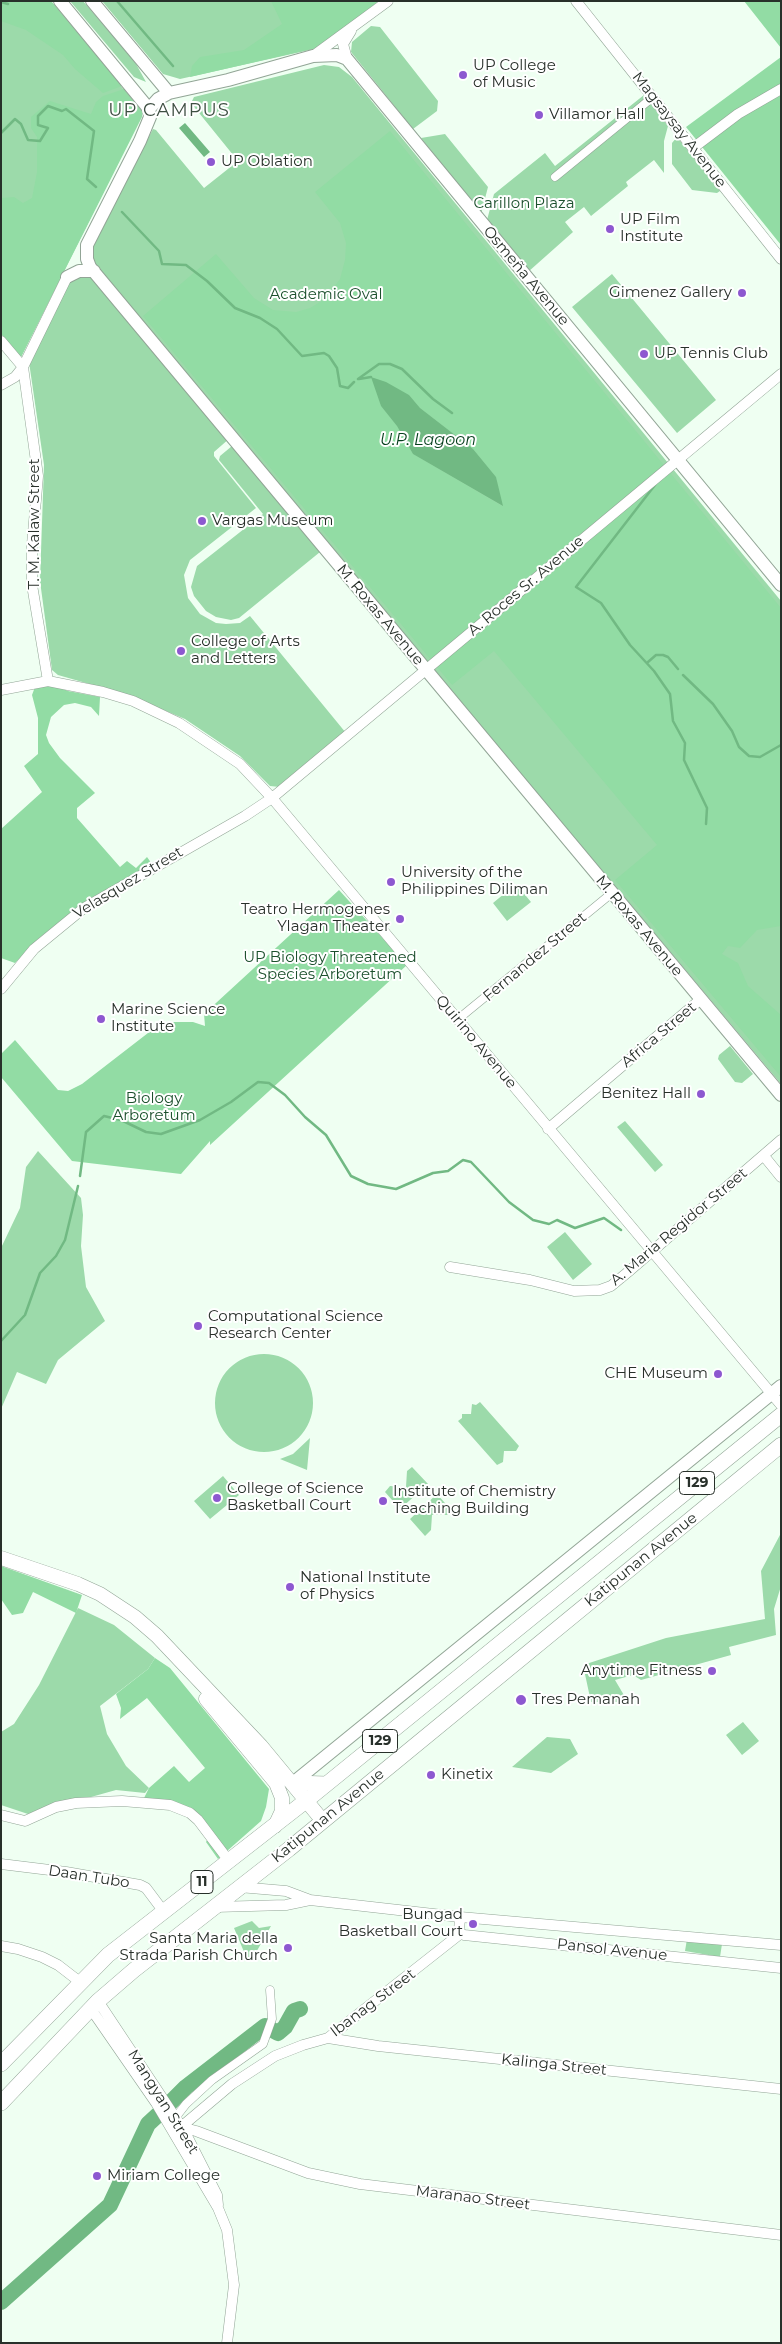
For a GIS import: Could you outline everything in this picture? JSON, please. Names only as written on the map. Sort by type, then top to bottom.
[{"type":"main road","name":"Katipunan Avenue","points":[[1,2064],[108,1955],[304,1803],[781,1415]]},
{"type":"main road","name":"Katipunan Avenue","points":[[1,2102],[94,2005],[162,1947],[323,1821],[446,1718],[781,1445]]},
{"type":"main road","points":[[611,1553],[625,1572]]},
{"type":"main road","points":[[1,1558],[78,1584],[114,1602],[158,1636],[293,1783],[312,1813],[309,1823],[183,1920],[174,1929],[162,1947]]},
{"type":"main road","points":[[194,1677],[202,1695],[276,1783],[282,1798],[282,1811],[275,1826]]},
{"type":"main road","points":[[432,1699],[437,1710],[446,1718]]},
{"type":"main road","points":[[293,1783],[326,1784]]},
{"type":"main road","points":[[304,1803],[323,1821]]},
{"type":"street","points":[[60,1],[150,110],[158,99],[169,93],[222,81],[313,56],[337,55],[347,59]]},
{"type":"street","points":[[92,1],[169,93]]},
{"type":"street","points":[[347,59],[343,44],[353,28],[388,1]]},
{"type":"street","name":"Magsaysay Avenue","points":[[576,1],[781,259]]},
{"type":"street","points":[[313,56],[346,30],[353,28]]},
{"type":"street","name":"Osmeña Avenue","points":[[347,59],[781,585]]},
{"type":"street","points":[[693,148],[738,114],[781,89]]},
{"type":"street","points":[[555,177],[653,97]]},
{"type":"street","name":"M. Roxas Avenue","points":[[150,110],[150,117],[139,142],[86,244],[87,259],[94,271],[781,1095]]},
{"type":"street","points":[[1,385],[15,377],[23,367],[67,277],[79,271],[94,271]]},
{"type":"street","points":[[1,341],[23,367]]},
{"type":"street","name":"T. M. Kalaw Street","points":[[23,367],[38,476],[32,545],[32,584],[48,681]]},
{"type":"street","name":"A. Roces Sr. Avenue","points":[[272,798],[781,374]]},
{"type":"street","name":"Quirino Avenue","points":[[1,690],[48,681],[103,692],[133,701],[180,723],[240,764],[272,798],[652,1252],[776,1390],[781,1405]]},
{"type":"street","name":"Velasquez Street","points":[[1,989],[34,949],[84,908],[245,816],[272,798]]},
{"type":"street","name":"Fernandez Street","points":[[458,1020],[612,893]]},
{"type":"street","name":"Africa Street","points":[[548,1129],[701,1000]]},
{"type":"street","name":"A. Maria Regidor Street","points":[[450,1266],[574,1291],[600,1290],[611,1286],[781,1140]]},
{"type":"street","points":[[764,1156],[781,1177]]},
{"type":"street","points":[[293,1783],[776,1390]]},
{"type":"street","points":[[1,1815],[25,1821],[56,1807],[76,1803],[122,1801],[170,1805],[190,1813],[198,1820],[229,1861]]},
{"type":"street","name":"Daan Tubo","points":[[1,1864],[66,1872],[140,1885],[146,1888],[164,1912]]},
{"type":"street","name":"Pansol Avenue","points":[[239,1887],[286,1891],[310,1900],[460,1917],[781,1945]]},
{"type":"street","name":"Pansol Avenue","points":[[213,1908],[286,1905],[310,1900]]},
{"type":"street","points":[[460,1917],[460,1934]]},
{"type":"street","name":"Pansol Avenue","points":[[460,1934],[781,1968]]},
{"type":"street","name":"Ibanag Street","points":[[177,2129],[232,2084],[275,2056],[328,2038],[460,1934]]},
{"type":"street","points":[[1,1946],[18,1949],[42,1957],[58,1965],[80,1982]]},
{"type":"street","points":[[175,2118],[186,2104],[212,2080],[263,2044],[272,2019],[270,1990]]},
{"type":"street","name":"Mangyan Street","points":[[94,2005],[175,2118],[177,2129]]},
{"type":"street","name":"Mangyan Street","points":[[94,2005],[177,2129],[218,2208],[227,2230],[234,2285],[228,2343]]},
{"type":"street","name":"Kalinga Street","points":[[328,2038],[378,2046],[781,2089]]},
{"type":"street","name":"Maranao Street","points":[[177,2129],[308,2173],[360,2184],[781,2235]]},
{"type":"green space","points":[[1,1],[51,1],[143,113],[21,357],[1,333]]},
{"type":"green space","points":[[1,1],[51,1],[122,86],[103,93],[75,69],[63,55],[26,30],[1,21]]},
{"type":"green space","points":[[70,1],[83,1],[135,62],[146,82],[134,77]]},
{"type":"green space","points":[[102,1],[346,1],[360,12],[314,49],[180,79],[163,74]]},
{"type":"green space","points":[[271,1],[379,1],[320,47],[190,77],[192,66],[200,57],[244,50],[282,24]]},
{"type":"green space","points":[[744,1],[781,1],[781,48]]},
{"type":"green space","name":"UP College of Music","points":[[371,26],[380,27],[438,101],[437,111],[413,129],[351,52],[352,42]]},
{"type":"green space","points":[[781,57],[781,245],[686,127]]},
{"type":"green space","name":"Academic Oval","points":[[324,65],[339,67],[352,77],[781,601],[781,1084],[95,266],[92,259],[92,246],[153,129],[156,130],[204,188],[238,161],[191,103],[194,97]]},
{"type":"green space","points":[[124,89],[142,111],[142,117],[21,357],[1,334],[1,198],[14,197],[23,203],[32,198],[37,172],[37,137],[31,128],[31,117],[50,101],[91,114],[96,102],[103,96]]},
{"type":"green space","name":"Carillon Plaza","points":[[644,95],[668,126],[664,141],[664,173],[654,160],[626,182],[628,186],[591,216],[584,207],[565,222],[573,232],[528,272],[487,220],[494,194],[545,153],[555,166]]},
{"type":"green space","name":"Academic Oval","points":[[390,131],[781,608],[781,926],[757,930],[740,948],[728,946],[722,954],[738,963],[748,986],[781,1015],[781,1077],[615,880],[657,845],[494,651],[452,685],[143,316],[216,254],[254,298],[273,310],[296,312],[310,308],[325,299],[340,279],[345,260],[346,243],[340,223],[315,192]],"holes":[[[372,377],[409,395],[420,408],[473,449],[496,477],[502,506],[413,454],[397,426],[381,406]]]},
{"type":"green space","points":[[445,134],[488,187],[481,214],[421,138]]},
{"type":"green space","points":[[677,137],[720,191],[717,193],[692,190],[672,164],[672,143]]},
{"type":"green space","points":[[90,272],[230,438],[214,452],[214,456],[256,508],[190,560],[184,575],[188,598],[200,614],[216,623],[240,623],[250,616],[346,733],[280,787],[270,786],[240,756],[185,719],[128,695],[58,675],[52,670],[40,581],[44,465],[29,362],[72,276]]},
{"type":"green space","name":"UP Tennis Club","points":[[612,274],[716,400],[677,433],[572,307]]},
{"type":"green space","points":[[232,446],[320,552],[239,618],[231,620],[216,617],[206,611],[194,596],[191,587],[197,566],[263,514],[219,460],[220,456]]},
{"type":"green space","points":[[51,684],[68,691],[100,697],[99,716],[91,707],[75,703],[64,705],[51,717],[46,735],[49,743],[60,758],[95,793],[77,808],[77,818],[120,867],[127,861],[136,868],[147,857],[152,864],[86,901],[38,939],[15,963],[1,958],[1,829],[42,792],[24,766],[38,754],[38,718],[32,695],[35,687]]},
{"type":"green space","points":[[516,884],[531,902],[507,921],[493,903]]},
{"type":"green space","points":[[339,890],[407,965],[210,1145],[210,1141],[181,1174],[72,1161],[1,1077],[1,1054],[15,1040],[58,1090],[68,1091],[82,1084],[148,1033],[171,1022],[193,1022],[205,1026],[204,1014]]},
{"type":"green space","points":[[730,1046],[753,1074],[742,1083],[735,1082],[718,1059],[719,1055]]},
{"type":"green space","points":[[625,1121],[663,1165],[655,1172],[617,1127]]},
{"type":"green space","points":[[38,1151],[81,1198],[83,1215],[81,1246],[86,1287],[105,1321],[58,1360],[46,1384],[17,1372],[1,1409],[1,1248],[20,1208],[26,1167]]},
{"type":"green space","points":[[565,1232],[592,1264],[573,1280],[547,1247]]},
{"type":"green space","points":[[254,1354],[274,1354],[283,1357],[299,1368],[310,1384],[313,1393],[313,1413],[310,1422],[299,1438],[283,1449],[274,1452],[254,1452],[237,1444],[223,1430],[215,1413],[215,1393],[223,1376],[237,1362]]},
{"type":"green space","points":[[480,1402],[519,1446],[516,1451],[504,1451],[503,1462],[497,1465],[458,1421],[462,1418],[462,1414],[471,1414],[472,1404],[476,1405]]},
{"type":"green space","points":[[310,1438],[307,1470],[280,1459],[293,1454]]},
{"type":"green space","points":[[412,1467],[428,1484],[400,1509],[385,1492],[390,1486],[406,1487],[407,1471]]},
{"type":"green space","name":"College of Science Basketball Court","points":[[223,1476],[239,1495],[210,1519],[194,1501]]},
{"type":"green space","points":[[437,1494],[452,1511],[448,1515],[432,1515],[431,1530],[425,1536],[410,1519]]},
{"type":"green space","points":[[781,1533],[781,1586],[774,1609],[776,1635],[729,1647],[731,1655],[641,1680],[633,1675],[615,1680],[628,1702],[591,1702],[583,1665],[666,1638],[765,1619],[761,1571]]},
{"type":"green space","points":[[1,1566],[82,1595],[76,1613],[33,1592],[23,1613],[12,1615],[1,1599]]},
{"type":"green space","points":[[78,1608],[114,1625],[155,1658],[148,1669],[100,1706],[107,1734],[126,1766],[149,1788],[145,1793],[116,1790],[91,1797],[56,1803],[28,1814],[1,1805],[1,1732],[14,1724],[39,1685]]},
{"type":"green space","points":[[155,1658],[170,1668],[269,1789],[261,1821],[218,1859],[206,1842],[211,1833],[190,1807],[171,1808],[143,1800],[149,1788],[174,1766],[189,1782],[205,1768],[147,1698],[120,1719],[121,1708],[116,1694],[148,1669]]},
{"type":"green space","points":[[743,1722],[759,1741],[742,1755],[726,1735]]},
{"type":"green space","points":[[547,1737],[570,1739],[578,1754],[551,1773],[512,1767]]},
{"type":"green space","points":[[252,1921],[259,1928],[271,1926],[254,1956],[247,1959],[234,1928]]},
{"type":"green space","points":[[687,1939],[722,1944],[720,1957],[685,1951]]},
{"type":"water","points":[[185,123],[210,152],[204,157],[179,128]]},
{"type":"water","name":"U.P. Lagoon","points":[[371,377],[386,382],[409,395],[420,408],[473,449],[496,477],[503,506],[413,454],[397,426],[381,406]]},
{"type":"waterway","points":[[117,1],[173,66]]},
{"type":"waterway","points":[[1,2],[8,4]]},
{"type":"waterway","points":[[1,133],[15,119],[21,124],[28,140],[40,141],[48,128],[38,125],[38,116],[48,106],[62,111],[66,109],[94,131],[87,179],[96,187]]},
{"type":"waterway","points":[[122,212],[159,251],[162,264],[186,265],[207,281],[235,308],[260,318],[277,329],[302,356],[324,353],[329,356],[337,368],[340,386],[348,388],[354,382]]},
{"type":"waterway","points":[[358,379],[379,364],[390,364],[402,369],[433,399],[452,413]]},
{"type":"waterway","points":[[359,379],[371,377]]},
{"type":"waterway","points":[[655,485],[576,587],[601,603],[630,645],[654,671],[670,694],[673,721],[685,743],[684,760],[707,808],[706,824]]},
{"type":"waterway","points":[[648,662],[656,655],[663,655],[668,657],[678,669]]},
{"type":"waterway","points":[[683,675],[713,704],[732,731],[739,747],[749,756],[760,757],[781,745]]},
{"type":"waterway","points":[[80,1176],[86,1132],[104,1116],[121,1120],[146,1132],[161,1134],[200,1120],[231,1102],[258,1082],[269,1083],[285,1095],[305,1117],[326,1135],[351,1176],[368,1184],[396,1189],[433,1173],[448,1171],[463,1160],[471,1162],[509,1202],[533,1220],[549,1224],[557,1220],[575,1228],[604,1218],[621,1230]]},
{"type":"waterway","points":[[1,1341],[25,1315],[40,1273],[56,1256],[65,1240],[78,1186]]},
{"type":"waterway","points":[[171,2102],[186,2087],[265,2026],[278,2033],[285,2027],[294,2011],[300,2009]]},
{"type":"waterway","points":[[1,2302],[110,2205],[148,2124],[161,2112]]},
{"type":"place","name":"UP College of Music","points":[[463,75]]},
{"type":"place","name":"Villamor Hall","points":[[539,115]]},
{"type":"place","name":"UP Oblation","points":[[211,162]]},
{"type":"place","name":"UP Film Institute","points":[[610,229]]},
{"type":"place","name":"Gimenez Gallery","points":[[742,293]]},
{"type":"place","name":"UP Tennis Club","points":[[644,354]]},
{"type":"place","name":"Vargas Museum","points":[[202,521]]},
{"type":"place","name":"College of Arts and Letters","points":[[181,651]]},
{"type":"place","name":"University of the Philippines Diliman","points":[[391,882]]},
{"type":"place","name":"Teatro Hermogenes Ylagan Theater","points":[[400,919]]},
{"type":"place","name":"Marine Science Institute","points":[[101,1019]]},
{"type":"place","name":"Benitez Hall","points":[[701,1094]]},
{"type":"place","name":"Computational Science Research Center","points":[[198,1326]]},
{"type":"place","name":"CHE Museum","points":[[718,1374]]},
{"type":"place","name":"College of Science Basketball Court","points":[[217,1498]]},
{"type":"place","name":"Institute of Chemistry Teaching Building","points":[[383,1501]]},
{"type":"place","name":"National Institute of Physics","points":[[290,1587]]},
{"type":"place","name":"Anytime Fitness","points":[[712,1671]]},
{"type":"place","name":"Tres Pemanah","points":[[521,1700]]},
{"type":"place","name":"Kinetix","points":[[431,1775]]},
{"type":"place","name":"Bungad Basketball Court","points":[[473,1924]]},
{"type":"place","name":"Santa Maria della Strada Parish Church","points":[[288,1948]]},
{"type":"place","name":"Miriam College","points":[[97,2176]]},
{"type":"district","name":"UP CAMPUS","points":[[169,111]]},
{"type":"park label","name":"UP Biology Threatened Species Arboretum","points":[[330,966]]},
{"type":"park label","name":"Biology Arboretum","points":[[154,1108]]}]
